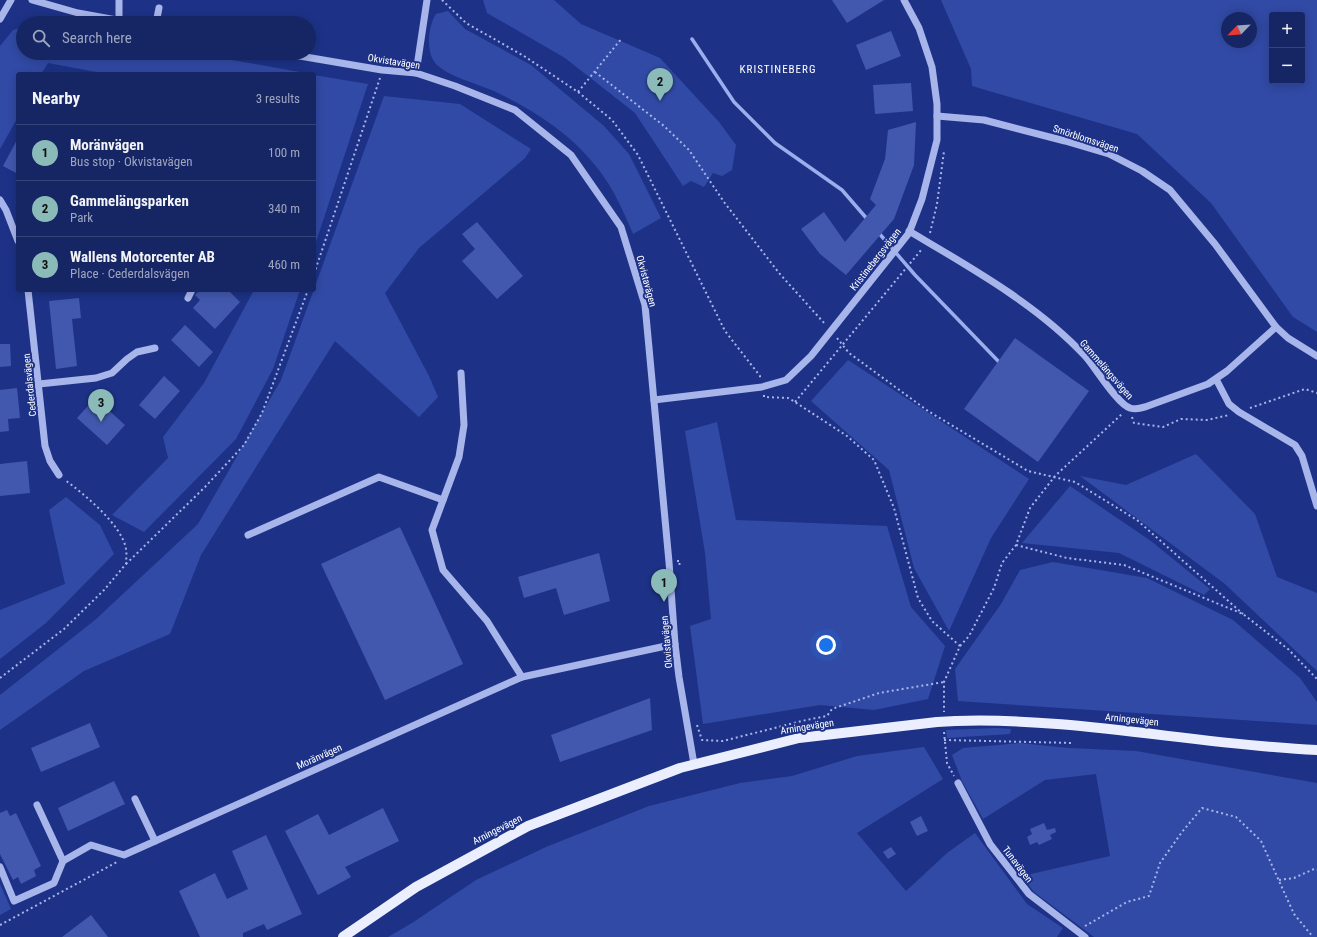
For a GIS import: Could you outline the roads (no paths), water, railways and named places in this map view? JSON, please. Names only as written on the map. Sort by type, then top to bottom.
[{"type":"main road","name":"Arningevägen","points":[[343,937],[416,887],[528,826],[600,797],[694,764],[799,738],[942,721],[991,720],[1139,731],[1278,748],[1317,750]]},
{"type":"street","points":[[0,19],[11,0]]},
{"type":"street","points":[[32,0],[78,13],[96,16]]},
{"type":"street","points":[[119,0],[119,16]]},
{"type":"street","points":[[416,73],[427,0]]},
{"type":"street","name":"Kristinebergsvägen","points":[[654,400],[762,387],[774,384],[793,375],[812,356],[910,231],[922,199],[937,140],[937,104],[932,67],[919,28],[904,0]]},
{"type":"street","points":[[157,16],[159,8]]},
{"type":"street","name":"Okvistavägen","points":[[316,59],[382,70],[416,73],[455,86],[516,110],[571,156],[621,227],[645,305],[670,562],[675,644],[679,677],[694,764]]},
{"type":"street","name":"Smörblomsvägen","points":[[937,116],[984,120],[1065,141],[1109,154],[1142,170],[1170,190],[1215,244],[1276,327],[1288,338],[1317,356]]},
{"type":"street","points":[[0,200],[16,236]]},
{"type":"street","name":"Gammelängsvägen","points":[[910,231],[1019,300],[1048,321],[1085,356],[1116,395],[1129,408],[1136,409],[1145,407],[1208,384],[1227,372],[1276,327]]},
{"type":"street","name":"Cederdalsvägen","points":[[28,292],[45,446],[50,461],[59,475]]},
{"type":"street","points":[[188,298],[191,292]]},
{"type":"street","points":[[39,384],[96,378],[112,373],[126,359],[137,352],[155,348]]},
{"type":"street","points":[[461,373],[464,426],[459,457],[432,530],[442,570],[487,621],[522,677]]},
{"type":"street","points":[[1216,379],[1229,404],[1239,412],[1295,446],[1302,456],[1317,506]]},
{"type":"street","points":[[248,535],[379,477],[443,500]]},
{"type":"street","name":"Moränvägen","points":[[63,861],[92,845],[124,855],[522,677],[675,644]]},
{"type":"street","name":"Tunavägen","points":[[958,784],[990,844],[1029,894],[1085,937]]},
{"type":"street","points":[[135,799],[155,841]]},
{"type":"street","points":[[0,867],[14,901],[54,883],[63,861],[37,805]]},
{"type":"waterway","points":[[692,39],[734,102],[775,143],[842,190],[868,220]]},
{"type":"waterway","points":[[878,232],[915,275],[1001,364]]},
{"type":"place","name":"Gammelängsparken","points":[[660,101]]},
{"type":"place","name":"Wallens Motorcenter AB","points":[[101,422]]},
{"type":"place","name":"Moränvägen","points":[[664,602]]},
{"type":"district","name":"KRISTINEBERG","points":[[778,69]]}]
